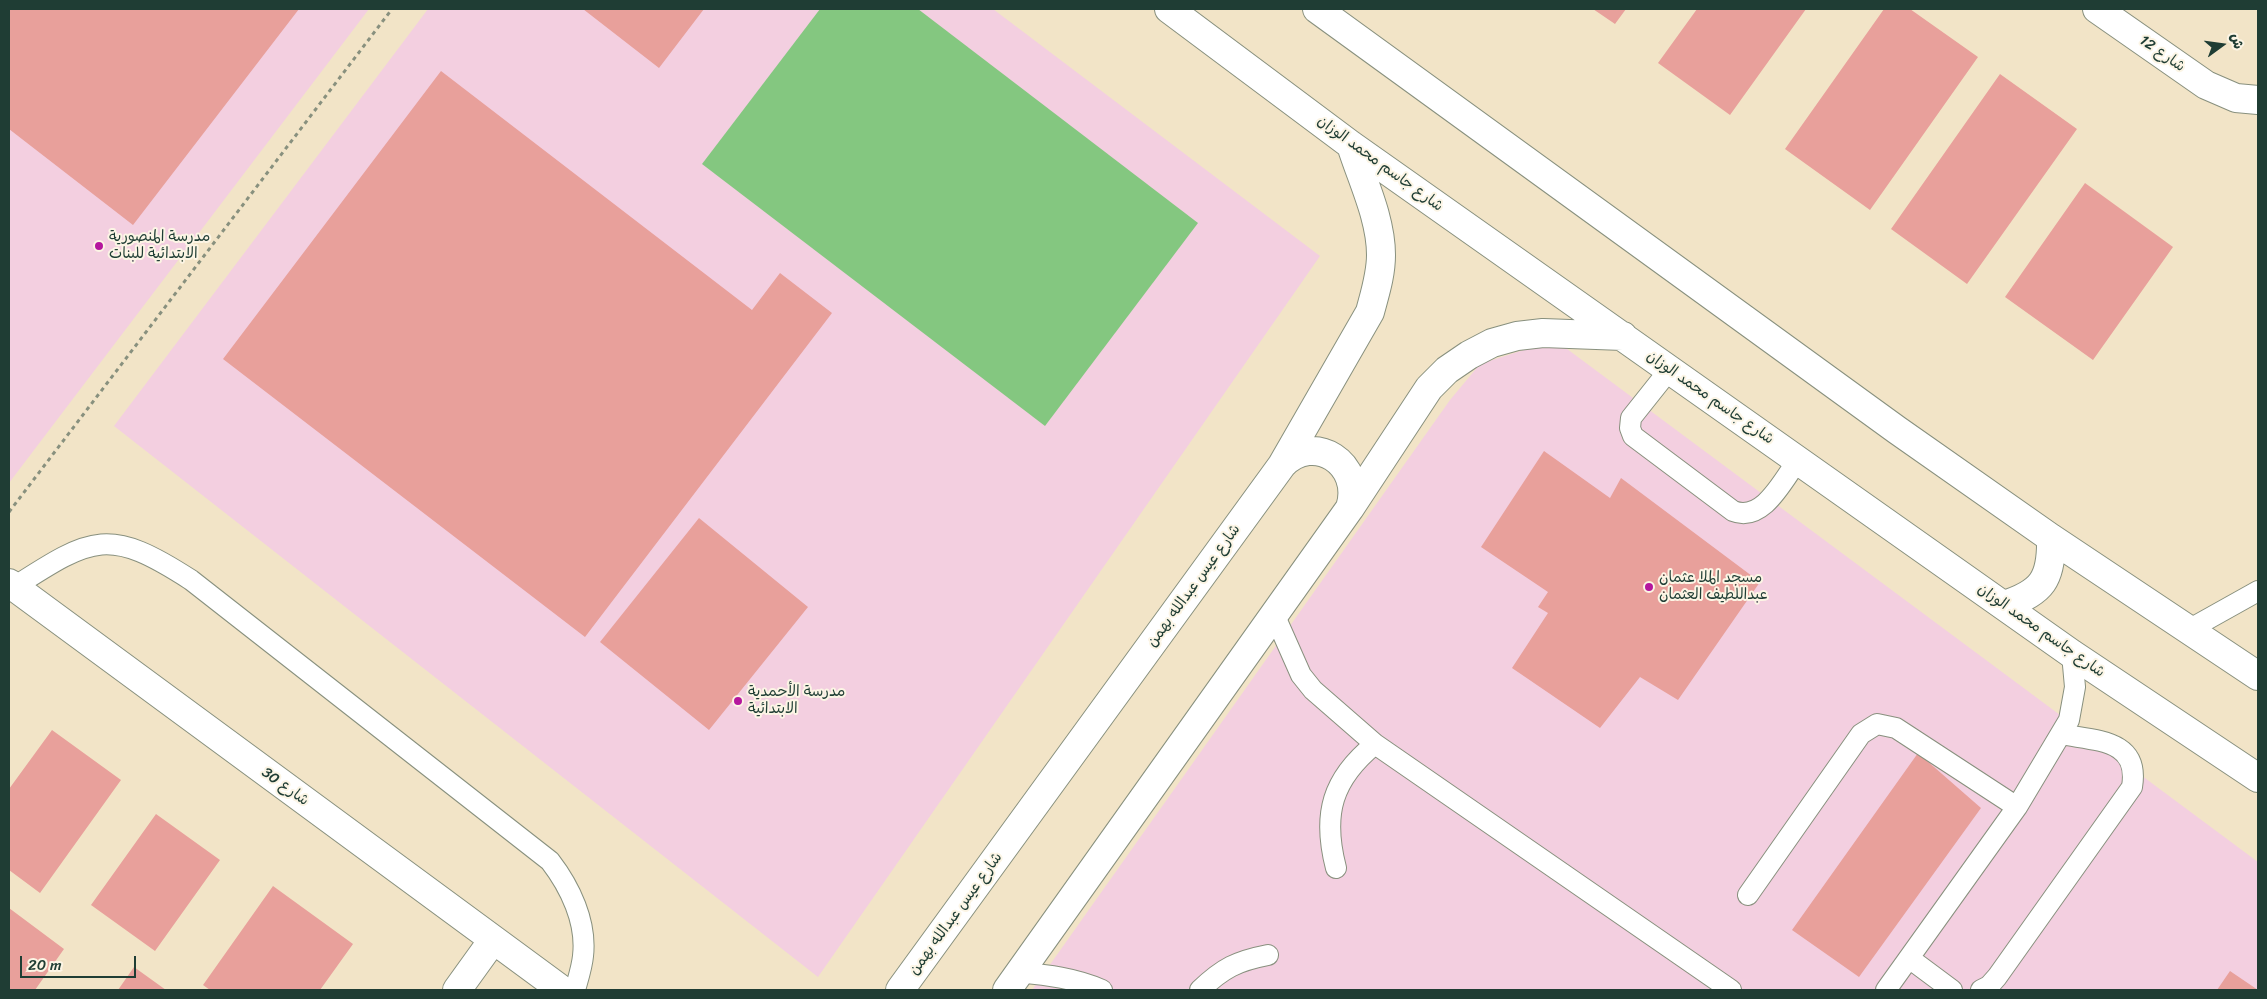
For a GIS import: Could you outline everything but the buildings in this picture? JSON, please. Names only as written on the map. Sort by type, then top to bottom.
[{"type":"street","name":"شارع جاسم محمد الوزان","points":[[1169,9],[1351,145],[2072,654],[2258,778]]},
{"type":"street","points":[[1318,9],[1897,430],[2051,538],[2258,676]]},
{"type":"street","name":"شارع 12","points":[[2097,9],[2206,85],[2236,98],[2258,100]]},
{"type":"street","name":"شارع عيس عبدالله بهمن","points":[[900,990],[1282,465],[1370,312],[1378,284],[1381,255],[1378,226],[1351,145]]},
{"type":"street","points":[[1013,981],[1350,508],[1429,388],[1447,370],[1469,355],[1492,343],[1543,333],[1623,336]]},
{"type":"street","points":[[1282,465],[1294,455],[1310,451],[1326,453],[1333,457],[1350,475],[1353,491],[1350,508]]},
{"type":"street","points":[[2004,605],[2026,598],[2042,583],[2052,561],[2051,538]]},
{"type":"street","name":"شارع 30","points":[[11,585],[562,990]]},
{"type":"street","points":[[457,990],[493,940]]},
{"type":"lane","points":[[1670,369],[1631,418],[1630,428],[1634,436],[1733,511],[1741,514],[1757,510],[1798,460]]},
{"type":"lane","points":[[11,585],[57,559],[93,544],[112,544],[136,548],[191,580],[550,861],[572,894],[582,935],[583,955],[575,990]]},
{"type":"lane","points":[[2190,629],[2258,591]]},
{"type":"lane","points":[[1274,614],[1292,657],[1313,690],[1375,744],[1731,990]]},
{"type":"lane","points":[[1886,990],[2017,807],[2069,720],[2073,704],[2075,670],[2072,654]]},
{"type":"lane","points":[[1748,895],[1861,734],[1877,724],[1896,728],[2017,807]]},
{"type":"lane","points":[[1981,990],[1989,986],[1997,977],[2132,787],[2134,774],[2132,761],[2125,751],[2113,744],[2061,734]]},
{"type":"lane","points":[[1336,868],[1330,845],[1329,822],[1333,799],[1343,778],[1357,759],[1375,744]]},
{"type":"lane","points":[[1200,990],[1219,972],[1242,960],[1268,955]]},
{"type":"lane","points":[[1909,958],[1952,990]]},
{"type":"lane","points":[[1013,981],[1077,981],[1102,990]]},
{"type":"path","points":[[9,512],[392,9]]},
{"type":"shaded area","name":"مدرسة المنصورية الابتدائية للبنات","points":[[9,9],[369,9],[9,483]]},
{"type":"shaded area","name":"مدرسة الأحمدية الابتدائية","points":[[428,9],[993,9],[1320,256],[818,977],[114,426]]},
{"type":"shaded area","points":[[1555,340],[2258,862],[2258,990],[1032,990],[1450,400],[1480,364]]},
{"type":"green space","points":[[820,9],[918,9],[1198,223],[1045,426],[702,164]]},
{"type":"place","name":"مدرسة المنصورية الابتدائية للبنات","points":[[99,246]]},
{"type":"place","name":"مسجد الملا عثمان عبداللطيف العثمان","points":[[1649,587]]},
{"type":"place","name":"مدرسة الأحمدية الابتدائية","points":[[738,701]]}]
